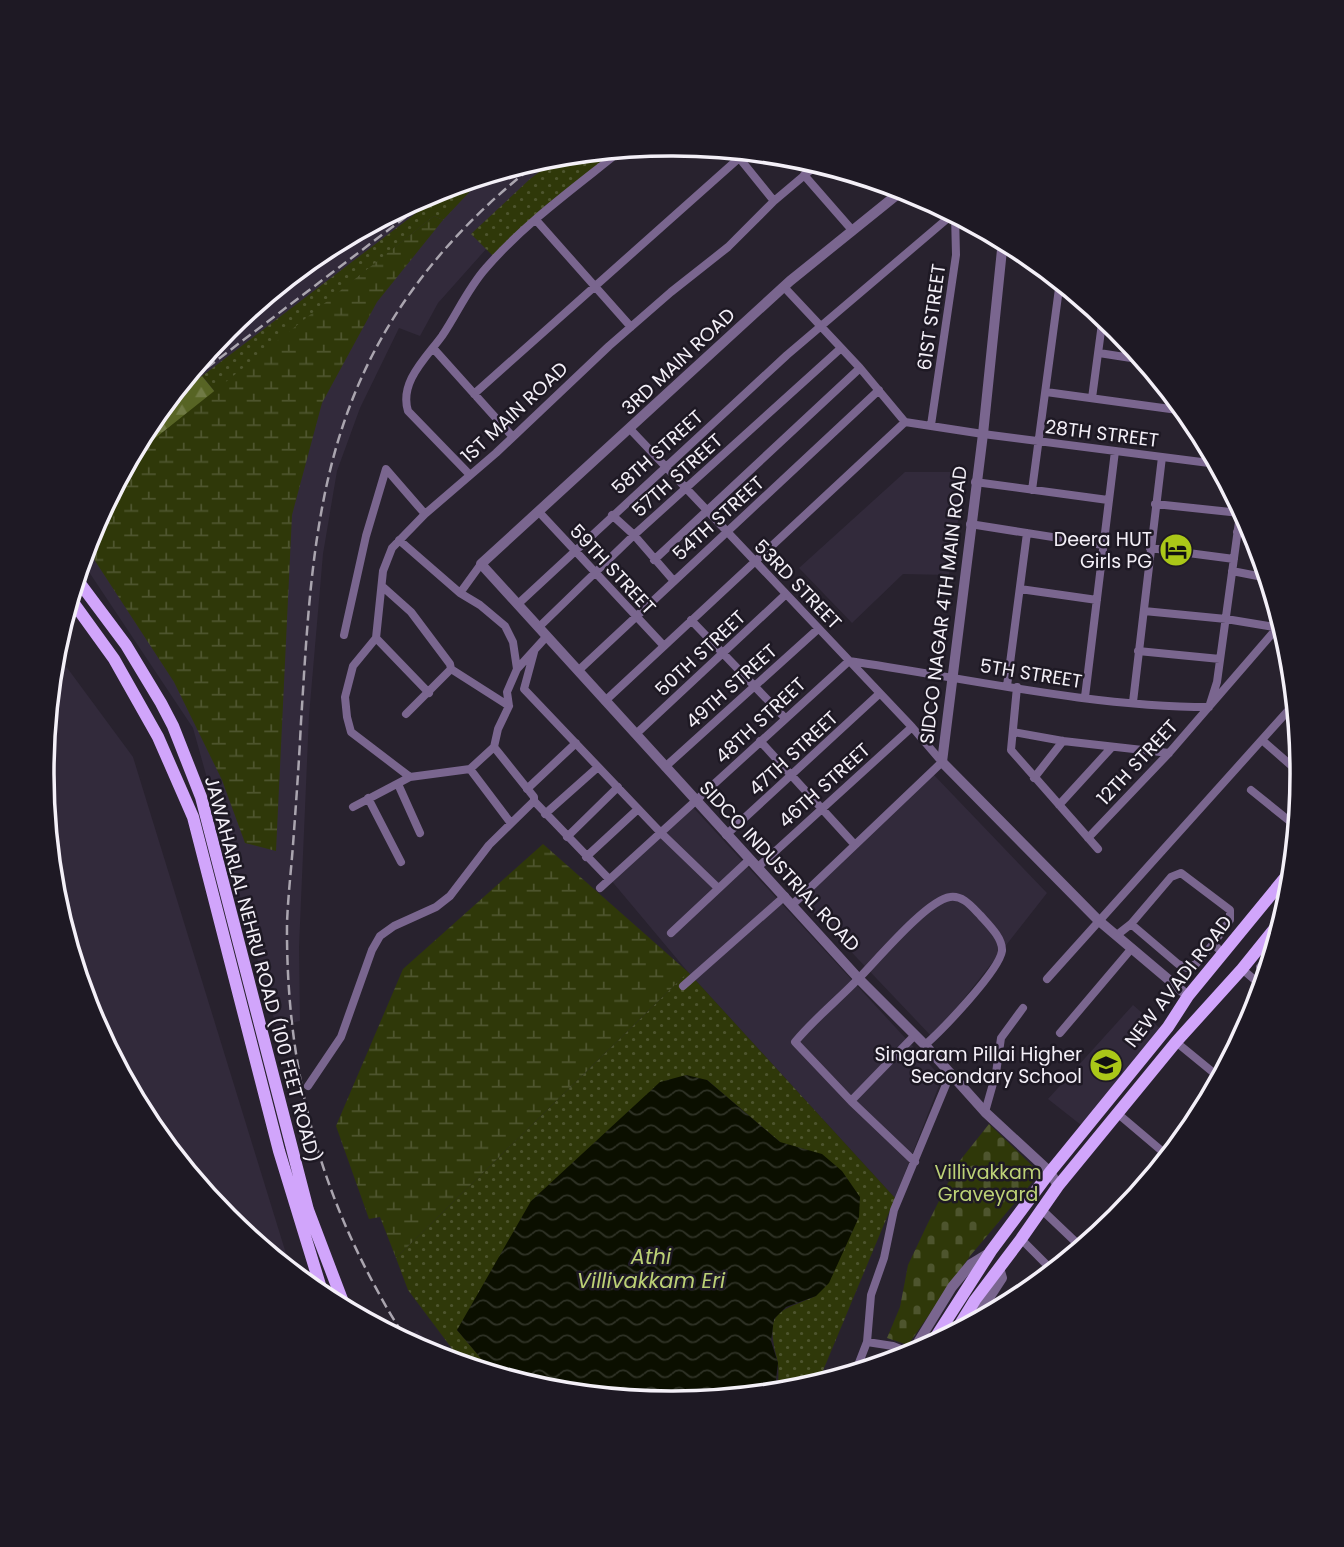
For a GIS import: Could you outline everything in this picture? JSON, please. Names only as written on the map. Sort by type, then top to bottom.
[{"type":"main road","name":"JAWAHARLAL NEHRU ROAD (100 FEET ROAD)","points":[[83,588],[126,645],[161,703],[201,797],[307,1210],[340,1294]]},
{"type":"main road","name":"JAWAHARLAL NEHRU ROAD (100 FEET ROAD)","points":[[77,608],[114,659],[151,726],[193,817],[283,1163],[318,1280]]},
{"type":"main road","name":"NEW AVADI ROAD","points":[[940,1330],[991,1251],[1050,1172],[1168,1027],[1218,948],[1280,882]]},
{"type":"main road","name":"NEW AVADI ROAD","points":[[966,1316],[1058,1186],[1176,1042],[1268,937]]},
{"type":"street","points":[[470,475],[408,411],[406,402],[413,374],[485,269],[536,220],[610,159]]},
{"type":"street","points":[[474,394],[737,159]]},
{"type":"street","points":[[739,160],[774,201]]},
{"type":"street","name":"1ST MAIN ROAD","points":[[376,638],[386,559],[399,540],[513,437],[547,402],[631,327],[728,247],[808,172]]},
{"type":"street","points":[[804,175],[852,230]]},
{"type":"street","name":"3RD MAIN ROAD","points":[[481,564],[784,288],[893,197]]},
{"type":"street","points":[[536,220],[631,327]]},
{"type":"street","name":"58TH STREET","points":[[518,604],[820,327],[947,220]]},
{"type":"street","name":"61ST STREET","points":[[931,425],[956,255],[955,225]]},
{"type":"street","name":"SIDCO NAGAR 4TH MAIN ROAD","points":[[1002,252],[983,434],[942,762],[1098,920],[1188,996]]},
{"type":"street","points":[[605,701],[905,422],[860,368],[784,288]]},
{"type":"street","points":[[1032,490],[1059,292]]},
{"type":"street","points":[[1092,398],[1101,330]]},
{"type":"street","points":[[433,348],[513,437]]},
{"type":"street","name":"57TH STREET","points":[[539,627],[634,536],[840,349]]},
{"type":"street","points":[[1099,353],[1128,358]]},
{"type":"street","points":[[654,560],[860,368]]},
{"type":"street","name":"54TH STREET","points":[[579,670],[879,390]]},
{"type":"street","points":[[1046,392],[1171,409]]},
{"type":"street","name":"28TH STREET","points":[[905,422],[1206,463]]},
{"type":"street","name":"53RD STREET","points":[[630,429],[942,762]]},
{"type":"street","points":[[1084,697],[1115,451]]},
{"type":"street","points":[[1133,702],[1162,457]]},
{"type":"street","points":[[344,635],[366,536],[386,469],[425,514]]},
{"type":"street","points":[[975,482],[1108,500]]},
{"type":"street","points":[[1155,504],[1230,509]]},
{"type":"street","name":"59TH STREET","points":[[539,512],[664,646]]},
{"type":"street","points":[[612,515],[673,580]]},
{"type":"street","points":[[970,524],[1102,545]]},
{"type":"street","points":[[1209,707],[1217,682],[1238,526]]},
{"type":"street","points":[[1007,686],[1027,533]]},
{"type":"street","points":[[399,540],[460,593],[480,605],[505,626],[513,642],[517,669]]},
{"type":"street","points":[[1150,548],[1234,559]]},
{"type":"street","points":[[460,593],[481,564]]},
{"type":"street","name":"SIDCO INDUSTRIAL ROAD","points":[[481,564],[859,979],[925,1045],[985,1112],[1050,1172],[1058,1186]]},
{"type":"street","points":[[1232,571],[1257,576]]},
{"type":"street","points":[[383,587],[411,612],[451,669],[509,706]]},
{"type":"street","points":[[1020,589],[1097,600]]},
{"type":"street","name":"50TH STREET","points":[[636,734],[785,595]]},
{"type":"street","points":[[1144,611],[1272,627]]},
{"type":"street","points":[[691,620],[785,718]]},
{"type":"street","name":"49TH STREET","points":[[665,767],[818,629]]},
{"type":"street","name":"12TH STREET","points":[[1088,838],[1169,753],[1274,635]]},
{"type":"street","points":[[353,807],[410,778],[470,769],[494,747],[498,729],[509,706],[507,692],[517,669],[547,636]]},
{"type":"street","points":[[410,778],[351,732],[346,717],[345,697],[353,666],[376,638],[429,693]]},
{"type":"street","points":[[1138,651],[1220,659]]},
{"type":"street","points":[[534,652],[524,689],[662,834],[717,887]]},
{"type":"street","name":"5TH STREET","points":[[849,661],[1084,697],[1209,707]]},
{"type":"street","name":"48TH STREET","points":[[600,888],[849,661]]},
{"type":"street","points":[[406,714],[451,669]]},
{"type":"street","points":[[1017,687],[1011,750],[1097,849]]},
{"type":"street","name":"47TH STREET","points":[[726,835],[879,694]]},
{"type":"street","points":[[1047,979],[1286,714]]},
{"type":"street","name":"46TH STREET","points":[[758,867],[912,727]]},
{"type":"street","points":[[1013,732],[1063,741],[1169,753]]},
{"type":"street","points":[[1262,740],[1290,764]]},
{"type":"street","points":[[760,741],[855,845]]},
{"type":"street","points":[[1034,778],[1063,741]]},
{"type":"street","points":[[527,789],[576,743]]},
{"type":"street","points":[[494,747],[534,797],[534,802],[609,879]]},
{"type":"street","points":[[1059,805],[1112,747]]},
{"type":"street","points":[[683,986],[855,845],[942,762]]},
{"type":"street","points":[[545,814],[598,767]]},
{"type":"street","points":[[470,769],[510,822]]},
{"type":"street","points":[[398,784],[420,833]]},
{"type":"street","points":[[567,837],[618,787]]},
{"type":"street","points":[[1251,790],[1287,819]]},
{"type":"street","points":[[368,798],[401,862]]},
{"type":"street","points":[[308,1086],[341,1037],[372,950],[380,936],[394,926],[436,907],[450,896],[489,845],[510,822],[534,802]]},
{"type":"street","points":[[586,857],[638,809]]},
{"type":"street","points":[[671,933],[717,887],[750,859]]},
{"type":"street","points":[[1117,935],[1131,924],[1171,877],[1181,873],[1230,910],[1230,920],[1218,948],[1187,968],[1178,964],[1131,924]]},
{"type":"street","points":[[915,1162],[850,1101],[795,1042],[933,905],[950,897],[965,900],[987,922],[1001,942],[1002,952],[996,965],[951,1023],[925,1045]]},
{"type":"street","points":[[1060,1033],[1132,948]]},
{"type":"street","points":[[1242,969],[1254,980]]},
{"type":"street","points":[[985,1112],[996,1073],[1001,1038],[1023,1008]]},
{"type":"street","points":[[850,1101],[915,1035]]},
{"type":"street","points":[[1176,1042],[1213,1072]]},
{"type":"street","points":[[859,1362],[867,1342],[871,1295],[884,1258],[894,1210],[950,1075]]},
{"type":"street","points":[[1117,1113],[1161,1151]]},
{"type":"street","points":[[1041,1209],[1075,1241]]},
{"type":"street","points":[[1021,1240],[1047,1265]]},
{"type":"street","points":[[920,1339],[971,1264],[991,1251]]},
{"type":"street","points":[[983,1307],[1002,1278],[999,1268]]},
{"type":"street","points":[[867,1342],[897,1348]]},
{"type":"shaded area","points":[[590,161],[512,220],[438,303],[420,336],[399,328],[360,408],[337,471],[323,554],[309,716],[299,947],[300,1021],[276,1026],[193,728],[88,571],[118,500],[158,430],[182,397],[235,337],[296,283],[329,260],[399,219],[436,203],[512,177]]},
{"type":"shaded area","points":[[905,472],[966,472],[949,575],[903,574],[852,623],[799,568]]},
{"type":"shaded area","points":[[64,664],[133,757],[287,1256],[235,1210],[182,1150],[137,1082],[101,1010],[75,933],[60,854],[54,774]]},
{"type":"shaded area","points":[[933,774],[1047,893],[933,1038],[802,900]]},
{"type":"shaded area","points":[[690,804],[942,1078],[895,1198],[688,972],[610,879]]},
{"type":"shaded area","name":"Singaram Pillai Higher Secondary School","points":[[1133,1005],[1162,1030],[1081,1125],[1048,1099]]},
{"type":"shaded area","points":[[417,1330],[425,1339],[412,1334]]},
{"type":"green space","points":[[604,160],[546,205],[493,256],[471,234],[542,170]]},
{"type":"green space","points":[[472,189],[443,220],[434,216],[215,392],[202,376],[421,210]]},
{"type":"green space","points":[[434,216],[443,220],[377,302],[322,403],[292,515],[276,851],[245,843],[222,780],[174,682],[93,558],[118,500],[151,441]]},
{"type":"green space","points":[[202,376],[215,392],[151,442],[182,397]]},
{"type":"green space","points":[[543,844],[688,972],[396,1258],[380,1217],[369,1219],[336,1126],[403,969]]},
{"type":"green space","points":[[688,972],[895,1198],[822,1372],[779,1382],[772,1331],[774,1322],[783,1310],[816,1296],[780,1142],[707,1080],[457,1330],[483,1361],[453,1351],[408,1290],[396,1258]]},
{"type":"green space","name":"Villivakkam Graveyard","points":[[989,1124],[1040,1173],[970,1256],[909,1344],[887,1338],[900,1307],[908,1265],[958,1163]]},
{"type":"water","name":"Athi Villivakkam Eri","points":[[686,1075],[707,1080],[780,1142],[822,1154],[842,1171],[860,1197],[859,1217],[829,1283],[816,1296],[786,1307],[774,1319],[771,1341],[778,1363],[777,1382],[712,1390],[632,1390],[551,1379],[483,1361],[457,1330],[531,1201],[660,1082]]},
{"type":"railway","points":[[399,1328],[368,1273],[331,1189],[305,1103],[291,1015],[287,913],[314,560],[338,441],[351,403],[385,331],[430,267],[456,237],[484,208],[523,174]]},
{"type":"railway","points":[[206,369],[408,215]]},
{"type":"place","name":"Deera HUT Girls PG","points":[[1176,550]]},
{"type":"place","name":"Singaram Pillai Higher Secondary School","points":[[1106,1065]]}]
